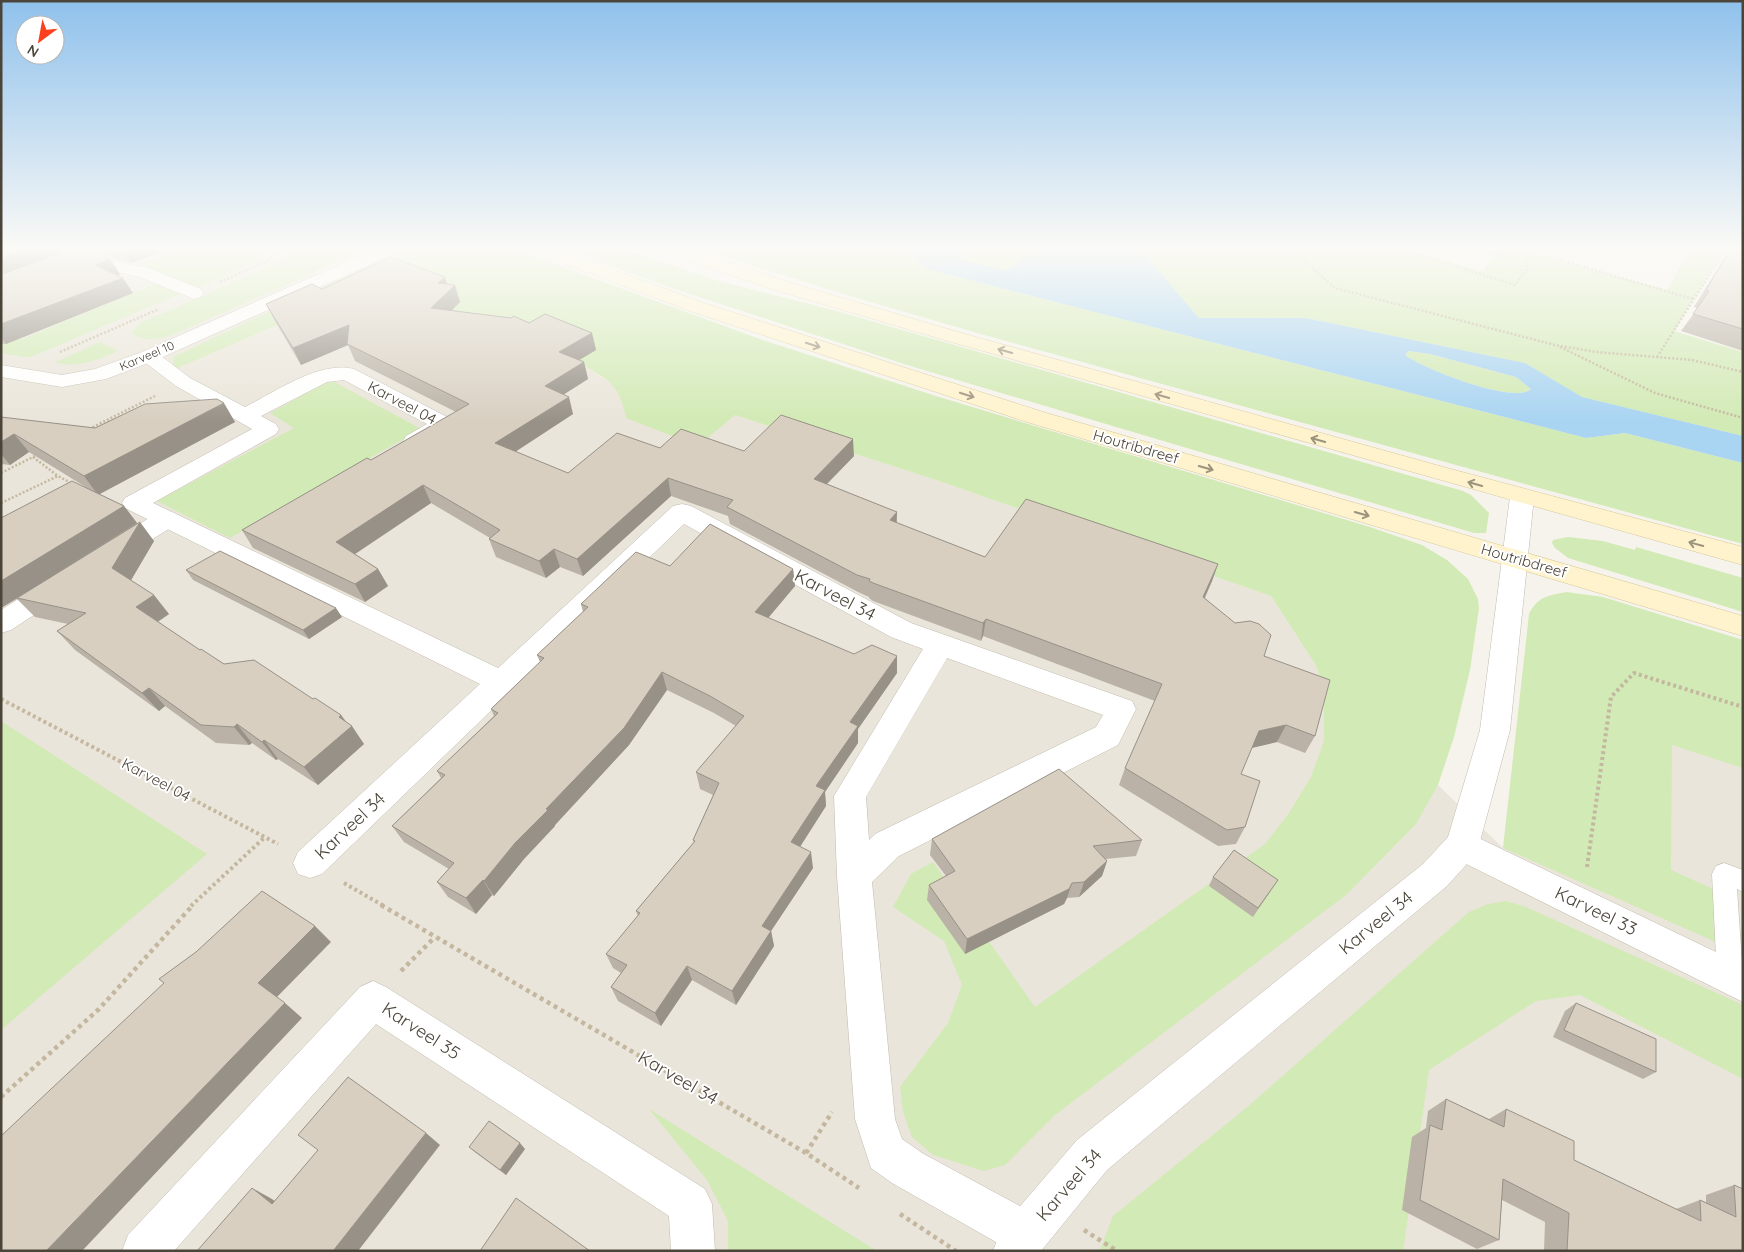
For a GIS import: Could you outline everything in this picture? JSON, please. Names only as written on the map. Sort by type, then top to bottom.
[{"type":"main road","name":"Houtribdreef","points":[[693,305],[1035,417],[1743,626]]},
{"type":"main road","points":[[848,305],[1522,497],[1743,556]]},
{"type":"street","name":"Karveel 10","points":[[6,372],[62,381],[99,375],[149,356],[263,305]]},
{"type":"street","points":[[149,356],[182,382],[268,429],[134,503],[502,682]]},
{"type":"street","name":"Karveel 04","points":[[245,416],[322,376],[347,373],[443,424],[400,449]]},
{"type":"street","name":"Karveel 34","points":[[941,644],[850,796],[854,876],[875,1119],[886,1153],[1021,1243],[1092,1155],[1436,874],[1462,845],[1495,730],[1522,497]]},
{"type":"street","name":"Karveel 34","points":[[310,863],[682,512],[901,630],[1121,709],[1107,736],[887,845],[854,876]]},
{"type":"street","points":[[1,623],[166,519]]},
{"type":"street","points":[[228,549],[254,534]]},
{"type":"street","name":"Karveel 33","points":[[1462,845],[1737,981]]},
{"type":"street","name":"Karveel 35","points":[[144,1251],[372,1000],[690,1204],[693,1251]]},
{"type":"lane","name":"Karveel 33","points":[[1737,981],[1724,874],[1743,881]]},
{"type":"path","points":[[6,372],[164,305]]},
{"type":"path","points":[[1402,305],[1555,345],[1596,352],[1692,360],[1743,372]]},
{"type":"path","points":[[1658,357],[1688,305]]},
{"type":"path","points":[[1555,345],[1655,394],[1743,418]]},
{"type":"path","points":[[86,431],[182,382]]},
{"type":"path","points":[[1,473],[42,453]]},
{"type":"path","points":[[33,457],[58,476],[74,484]]},
{"type":"path","points":[[1,503],[58,476]]},
{"type":"path","points":[[1582,904],[1611,698],[1634,672],[1743,707]]},
{"type":"path","name":"Karveel 04","points":[[1,699],[265,837],[310,863]]},
{"type":"path","points":[[1,1097],[99,1009],[197,900],[265,837]]},
{"type":"path","name":"Karveel 34","points":[[310,863],[806,1154],[864,1191]]},
{"type":"path","points":[[372,1000],[435,937]]},
{"type":"path","points":[[898,1213],[956,1251]]},
{"type":"shaded area","points":[[1,305],[349,305],[352,308],[578,362],[614,385],[622,399],[626,418],[735,415],[936,480],[1271,596],[1315,664],[1324,687],[1406,745],[1438,785],[1503,848],[1572,878],[1605,686],[1743,731],[1743,1251],[1,1251]]},
{"type":"green space","points":[[103,305],[153,305],[31,357],[1,353],[1,336],[23,339]]},
{"type":"green space","points":[[180,305],[239,305],[172,335],[160,338],[142,338],[131,333],[140,323]]},
{"type":"green space","points":[[283,305],[668,305],[760,339],[936,396],[1370,527],[1422,545],[1447,560],[1468,579],[1478,599],[1479,608],[1470,670],[1454,737],[1438,785],[1416,824],[1346,895],[1055,1115],[1005,1165],[984,1171],[933,1155],[912,1137],[903,1112],[900,1087],[948,1023],[962,985],[944,941],[893,907],[911,874],[933,862],[1035,1007],[1265,844],[1289,813],[1311,777],[1324,741],[1324,687],[1315,664],[1271,596],[936,480],[735,415],[698,446],[626,418],[619,396],[611,383],[578,362],[279,324],[173,370],[173,357]]},
{"type":"green space","points":[[725,305],[815,305],[1463,491],[1471,495],[1489,513],[1486,533],[1474,533],[907,365]]},
{"type":"green space","points":[[882,305],[1069,305],[1586,438],[1625,433],[1743,463],[1743,544]]},
{"type":"green space","points":[[1188,305],[1690,305],[1674,331],[1743,352],[1743,436],[1581,397],[1525,363],[1306,318],[1199,318]]},
{"type":"green space","points":[[100,342],[118,351],[103,358],[79,364],[55,362]]},
{"type":"green space","points":[[1408,351],[1430,354],[1516,377],[1531,389],[1521,393],[1507,392],[1468,383],[1415,361],[1405,355]]},
{"type":"green space","points":[[331,380],[421,429],[230,538],[157,501],[294,428],[270,413]]},
{"type":"green space","points":[[1568,537],[1603,541],[1635,550],[1636,547],[1743,578],[1743,612],[1568,558],[1555,548],[1552,543],[1553,540]]},
{"type":"green space","points":[[1566,592],[1603,597],[1743,640],[1743,768],[1672,745],[1671,870],[1718,891],[1718,943],[1503,848],[1529,614],[1540,600]]},
{"type":"green space","points":[[1,721],[207,854],[1,1030]]},
{"type":"green space","points":[[1506,901],[1526,907],[1743,1005],[1743,1079],[1580,995],[1536,1001],[1429,1070],[1403,1251],[1100,1250],[1113,1216],[1246,1108],[1469,912],[1488,904]]},
{"type":"green space","points":[[649,1109],[877,1251],[728,1251],[728,1221],[707,1180]]},
{"type":"water","points":[[1069,305],[1188,305],[1199,318],[1306,318],[1525,363],[1582,397],[1743,436],[1743,463],[1625,433],[1586,438]],"holes":[[[1408,351],[1430,354],[1516,377],[1531,389],[1521,393],[1488,389],[1448,376],[1405,355]]]},
{"type":"building","points":[[1,305],[50,305],[1,324]]},
{"type":"building","points":[[267,305],[434,305],[431,308],[511,318],[514,316],[529,323],[545,314],[592,333],[559,352],[584,362],[545,386],[569,397],[495,443],[568,473],[617,433],[660,448],[681,429],[744,451],[781,415],[853,439],[814,479],[897,512],[890,520],[985,557],[1026,499],[1218,564],[1203,597],[1235,623],[1250,621],[1259,624],[1271,635],[1264,656],[1330,680],[1315,736],[1286,725],[1259,731],[1241,774],[1260,781],[1245,827],[1227,830],[1125,768],[1162,684],[986,619],[983,623],[873,583],[869,581],[870,579],[857,575],[727,507],[733,500],[668,478],[577,559],[554,549],[539,561],[489,539],[500,530],[423,485],[336,542],[378,569],[355,584],[242,530],[367,458],[371,460],[469,404],[347,344],[349,325],[293,348]]},
{"type":"building","points":[[1699,305],[1743,305],[1743,329],[1693,314]]},
{"type":"building","points":[[217,399],[224,403],[84,476],[14,434],[1,442],[1,417],[95,428],[145,404]]},
{"type":"building","points":[[72,481],[124,506],[1,581],[1,518]]},
{"type":"building","points":[[140,522],[112,568],[154,595],[136,607],[224,664],[254,660],[341,715],[339,717],[352,726],[304,767],[264,740],[262,742],[237,724],[234,727],[201,725],[149,688],[142,693],[57,631],[86,613],[17,598]]},
{"type":"building","points":[[710,524],[793,569],[755,612],[854,654],[872,645],[897,656],[850,722],[858,726],[816,786],[825,790],[791,842],[811,852],[762,926],[771,931],[732,991],[687,966],[655,1013],[611,987],[627,965],[606,954],[640,913],[636,911],[695,841],[693,840],[719,783],[696,772],[744,716],[710,696],[662,672],[624,728],[546,809],[548,810],[515,843],[484,881],[466,898],[437,882],[454,863],[392,826],[445,775],[437,771],[498,713],[491,709],[544,658],[537,655],[588,607],[581,604],[636,552],[670,566]]},
{"type":"building","points":[[220,551],[336,608],[303,630],[186,570]]},
{"type":"building","points":[[1059,769],[1142,840],[1093,846],[1107,861],[1084,882],[1072,883],[1069,889],[967,939],[929,885],[955,871],[932,839]]},
{"type":"building","points":[[1234,850],[1278,880],[1258,908],[1213,877]]},
{"type":"building","points":[[262,891],[315,926],[258,983],[285,1003],[46,1251],[1,1251],[1,1136],[164,983],[159,979],[196,952]]},
{"type":"building","points":[[1576,1003],[1656,1039],[1656,1072],[1564,1030]]},
{"type":"building","points":[[348,1077],[426,1133],[333,1251],[197,1251],[252,1188],[272,1204],[318,1150],[298,1135]]},
{"type":"building","points":[[1446,1099],[1504,1127],[1506,1109],[1574,1141],[1574,1160],[1701,1221],[1700,1200],[1736,1217],[1734,1185],[1743,1189],[1743,1251],[1567,1251],[1569,1213],[1503,1179],[1499,1240],[1420,1200],[1430,1125],[1442,1130]]},
{"type":"building","points":[[489,1121],[520,1143],[500,1170],[469,1147]]},
{"type":"building","points":[[516,1198],[590,1251],[480,1251]]}]
